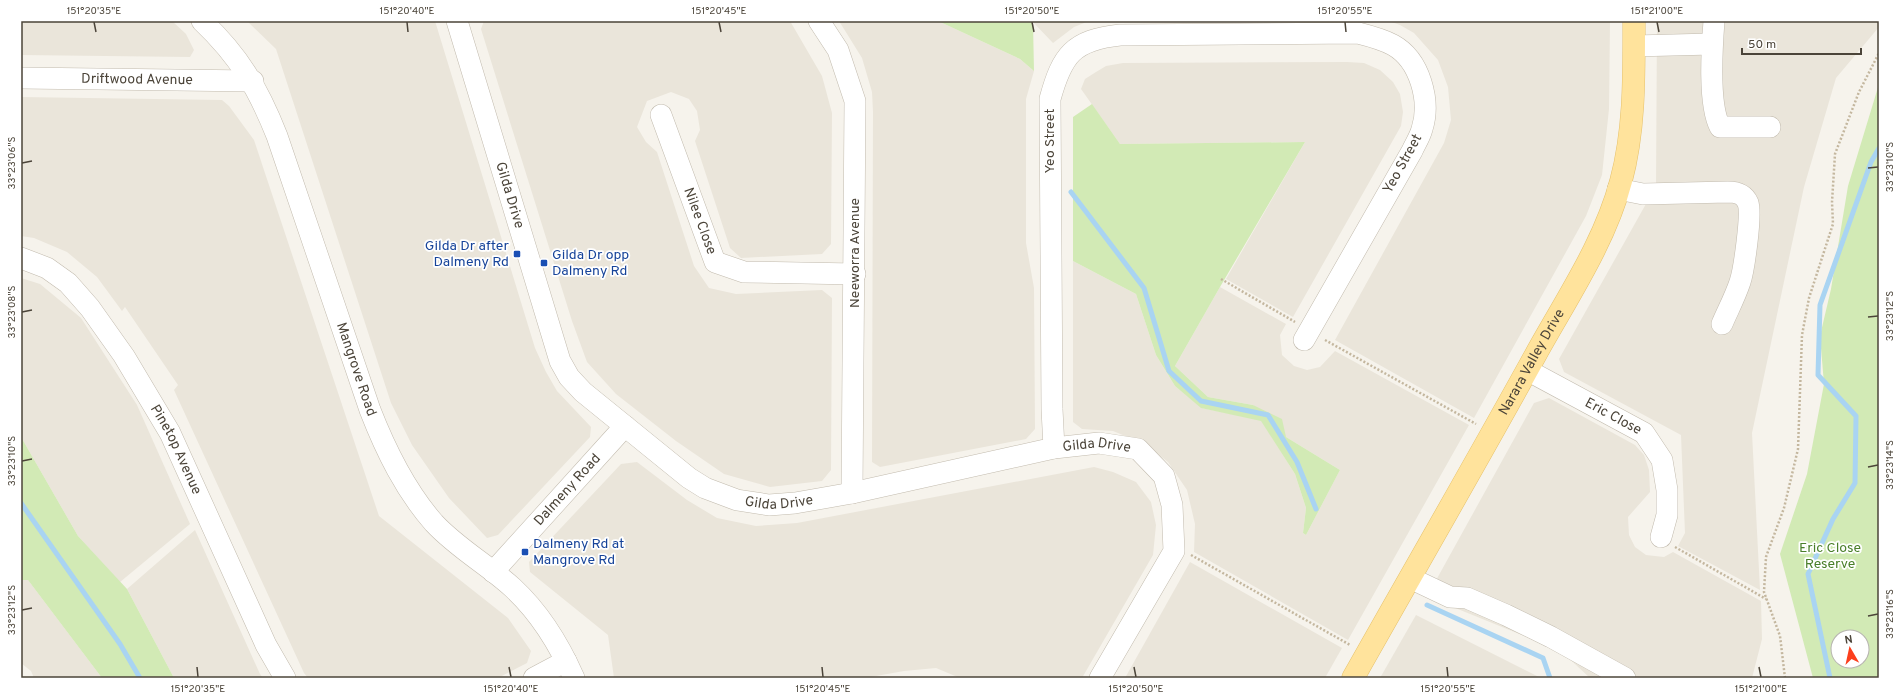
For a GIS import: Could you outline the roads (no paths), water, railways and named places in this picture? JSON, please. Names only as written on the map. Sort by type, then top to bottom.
[{"type":"main road","name":"Narara Valley Drive","points":[[1353,678],[1528,370],[1596,247],[1611,213],[1627,154],[1632,120],[1634,21]]},
{"type":"street","name":"Mangrove Road","points":[[202,21],[234,55],[253,81],[277,136],[370,410],[403,482],[435,523],[451,539],[513,588],[533,609],[553,635],[570,669]]},
{"type":"street","name":"Gilda Drive","points":[[456,21],[560,361],[569,376],[583,392],[689,478],[705,488],[737,500],[769,505],[794,503],[852,493],[1054,448],[1099,443],[1138,449],[1164,476],[1172,505],[1174,551],[1100,678]]},
{"type":"street","name":"Neeworra Avenue","points":[[819,21],[838,50],[855,101],[855,274],[852,493]]},
{"type":"street","points":[[1714,21],[1712,44],[1714,110],[1720,127],[1770,127]]},
{"type":"street","name":"Yeo Street","points":[[1054,448],[1052,386],[1050,99],[1056,79],[1062,68],[1077,47],[1087,41],[1102,36],[1279,27],[1358,33],[1377,38],[1394,46],[1415,68],[1422,84],[1425,101],[1425,115],[1422,130],[1412,151],[1307,335]]},
{"type":"street","points":[[1634,46],[1712,44]]},
{"type":"street","name":"Driftwood Avenue","points":[[21,78],[253,81]]},
{"type":"street","name":"Nilee Close","points":[[661,115],[715,262],[744,272],[855,274]]},
{"type":"street","points":[[1618,190],[1643,194],[1737,192],[1744,196],[1748,204],[1749,222],[1741,281],[1722,324]]},
{"type":"street","name":"Pinetop Avenue","points":[[21,258],[47,268],[68,284],[90,308],[124,356],[170,433],[266,644],[285,678]]},
{"type":"street","name":"Eric Close","points":[[1528,370],[1644,433],[1662,460],[1667,490],[1667,515],[1662,534]]},
{"type":"street","name":"Dalmeny Road","points":[[493,572],[625,426]]},
{"type":"street","points":[[1410,578],[1450,597],[1467,598],[1506,615],[1551,637],[1625,678]]},
{"type":"street","points":[[534,678],[570,669]]},
{"type":"waterway","points":[[1830,678],[1808,574],[1833,519],[1855,483],[1856,416],[1818,375],[1820,305],[1871,162],[1879,148]]},
{"type":"waterway","points":[[1071,192],[1144,288],[1169,371],[1201,401],[1268,415],[1297,462],[1316,509]]},
{"type":"waterway","points":[[21,503],[120,644],[140,678]]},
{"type":"waterway","points":[[1427,605],[1543,658],[1550,678]]},
{"type":"place","name":"Gilda Dr after Dalmeny Rd","points":[[517,254]]},
{"type":"place","name":"Gilda Dr opp Dalmeny Rd","points":[[544,263]]},
{"type":"place","name":"Dalmeny Rd at Mangrove Rd","points":[[525,552]]},
{"type":"park label","name":"Eric Close Reserve","points":[[1830,556]]}]
